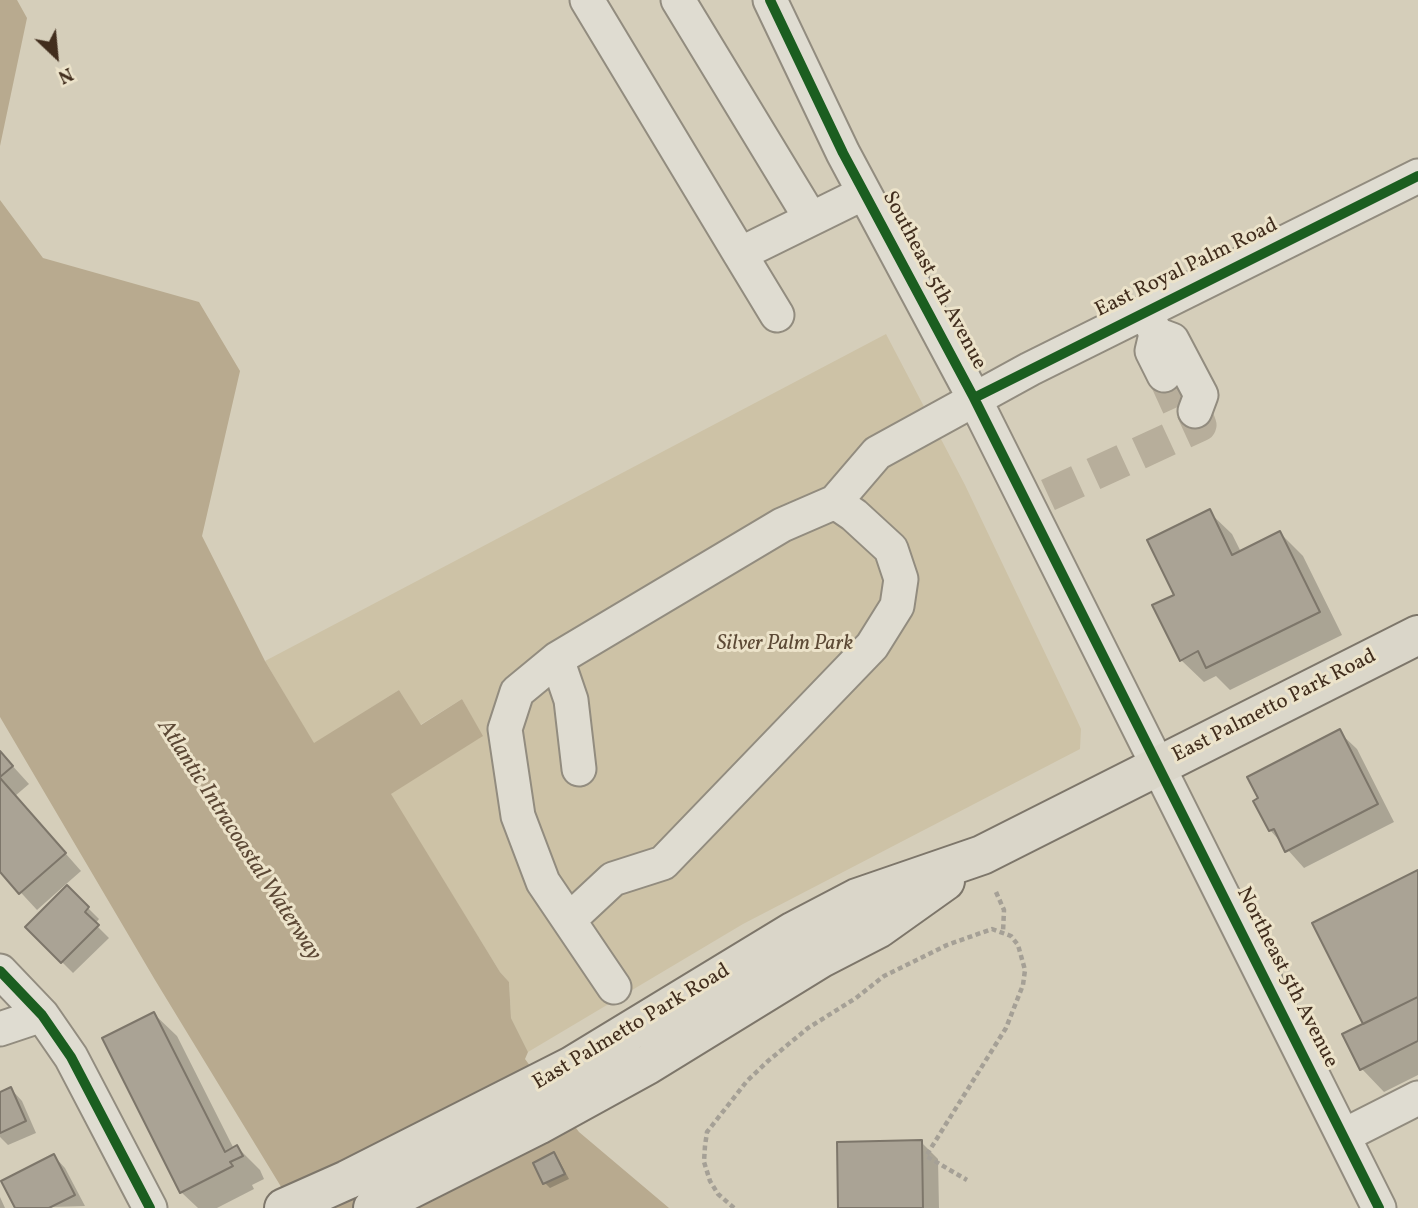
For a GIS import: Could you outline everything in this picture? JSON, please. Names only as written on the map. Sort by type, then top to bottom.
[{"type":"main road","name":"East Palmetto Park Road","points":[[284,1208],[346,1180],[572,1066],[720,998],[821,958],[879,928],[982,855],[1418,635]]},
{"type":"main road","name":"East Palmetto Park Road","points":[[373,1208],[538,1125],[647,1065],[720,998]]},
{"type":"street","points":[[587,0],[777,315]]},
{"type":"street","points":[[678,0],[811,219]]},
{"type":"street","name":"Southeast 5th Avenue","points":[[770,0],[864,194],[974,398],[1038,500],[1158,766]]},
{"type":"street","name":"East Royal Palm Road","points":[[835,502],[877,453],[974,398],[1151,323],[1418,176]]},
{"type":"street","points":[[740,254],[864,194]]},
{"type":"street","points":[[1151,323],[1152,351],[1164,375]]},
{"type":"street","points":[[1151,323],[1172,340],[1201,396],[1195,411]]},
{"type":"street","points":[[569,920],[613,879],[663,863],[872,646],[897,606],[901,579],[891,549],[854,515],[835,502],[782,525],[557,659],[517,692],[505,729],[518,816],[543,882],[614,987]]},
{"type":"street","points":[[557,659],[571,701],[579,769]]},
{"type":"street","name":"Northeast 5th Avenue","points":[[1158,766],[1379,1208]]},
{"type":"street","points":[[0,971],[42,1015],[71,1057],[150,1208]]},
{"type":"street","points":[[0,1029],[42,1015]]},
{"type":"street","points":[[1343,1136],[1418,1098]]},
{"type":"path","points":[[996,892],[1004,910],[1003,932]]},
{"type":"path","points":[[734,1208],[718,1194],[710,1181],[705,1162],[705,1146],[707,1132],[747,1081],[808,1028],[856,998],[884,976],[976,933],[992,929],[1011,936],[1023,957],[1023,985],[1006,1028],[926,1156],[967,1180]]},
{"type":"green space","name":"Silver Palm Park","points":[[886,334],[965,485],[1075,716],[1081,729],[1080,749],[743,924],[528,1052],[511,1018],[509,982],[500,972],[390,794],[482,736],[462,699],[420,725],[399,690],[314,744],[265,661]]},
{"type":"water","points":[[0,0],[17,0],[27,18],[0,146]]},
{"type":"water","name":"Atlantic Intracoastal Waterway","points":[[0,200],[43,258],[199,302],[240,371],[202,536],[265,661],[314,743],[399,690],[421,725],[462,699],[483,736],[391,794],[500,972],[509,982],[511,1018],[528,1052],[525,1059],[579,1132],[669,1208],[294,1208],[155,980],[0,717]]},
{"type":"building","points":[[1210,509],[1232,555],[1280,531],[1320,612],[1206,668],[1198,651],[1180,661],[1152,605],[1174,595],[1147,540]]},
{"type":"building","points":[[1340,729],[1378,804],[1285,852],[1274,829],[1269,831],[1253,801],[1258,798],[1247,777]]},
{"type":"building","points":[[0,751],[13,766],[0,777]]},
{"type":"building","points":[[0,778],[66,853],[19,894],[0,872]]},
{"type":"building","points":[[1418,870],[1418,997],[1363,1024],[1312,923]]},
{"type":"building","points":[[67,885],[89,907],[85,912],[99,925],[61,963],[25,927]]},
{"type":"building","points":[[1418,997],[1418,1041],[1360,1070],[1342,1034]]},
{"type":"building","points":[[154,1012],[225,1152],[237,1145],[243,1156],[230,1162],[233,1166],[180,1193],[102,1038]]},
{"type":"building","points":[[11,1087],[26,1121],[0,1133],[0,1092]]},
{"type":"building","points":[[922,1140],[923,1208],[838,1208],[837,1142]]},
{"type":"building","points":[[554,1152],[565,1174],[543,1184],[533,1163]]},
{"type":"building","points":[[54,1154],[75,1195],[49,1208],[15,1208],[1,1181]]},
{"type":"tunnel","points":[[1048,495],[1200,425],[1195,411],[1179,408],[1164,375]]},
{"type":"cycle path","points":[[770,0],[843,153],[974,398],[1379,1208]]},
{"type":"cycle path","points":[[974,398],[1418,176]]},
{"type":"cycle path","points":[[0,971],[42,1015],[71,1057],[150,1208]]}]
